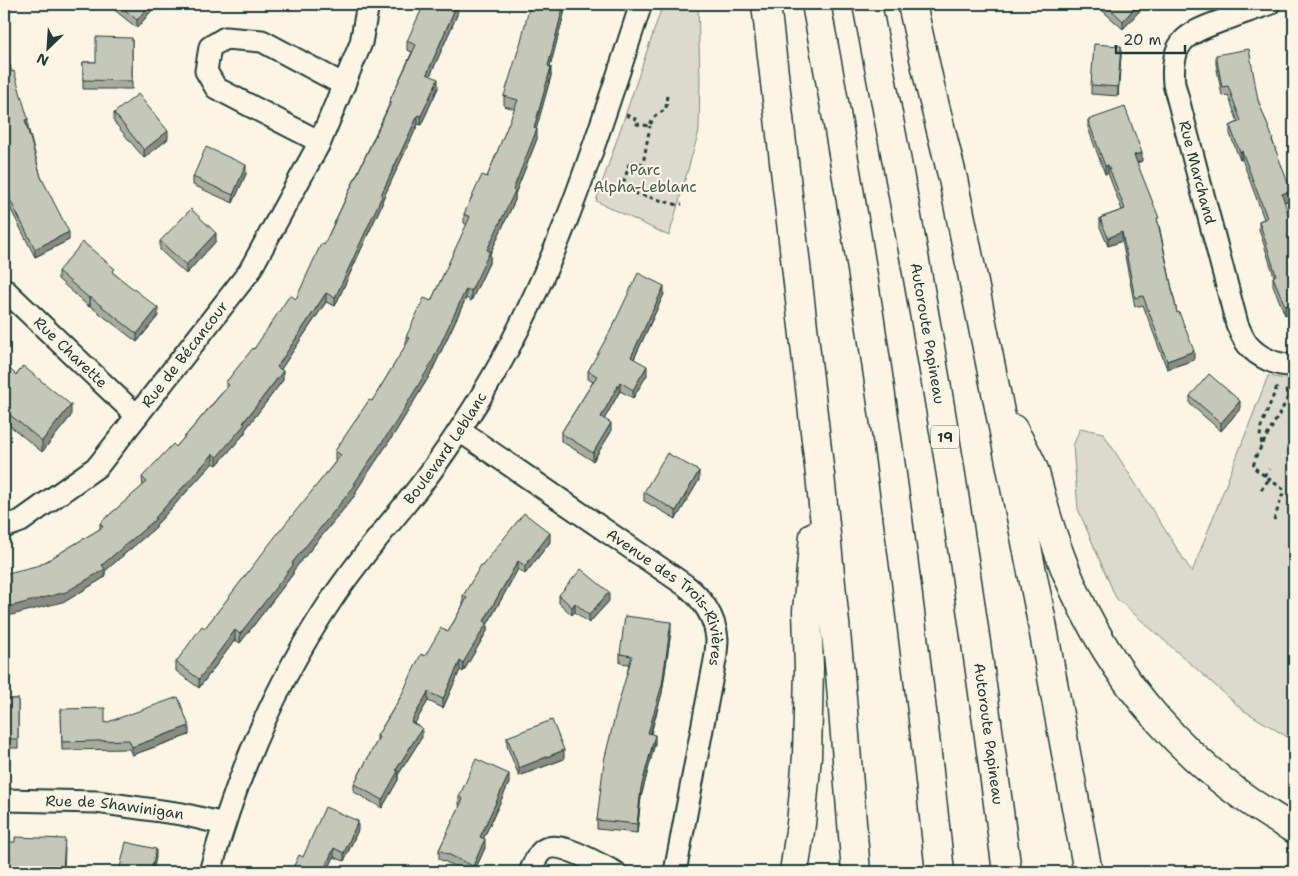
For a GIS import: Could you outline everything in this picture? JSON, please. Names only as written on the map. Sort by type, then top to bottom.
[{"type":"highway","points":[[766,4],[838,645],[856,872]]},
{"type":"highway","points":[[816,4],[878,373],[910,607],[940,872]]},
{"type":"highway","name":"Autoroute Papineau","points":[[867,4],[897,159],[949,464],[965,565],[1007,872]]},
{"type":"highway","points":[[912,4],[953,178],[1043,626],[1088,872]]},
{"type":"highway","points":[[998,402],[1033,468],[1066,571],[1095,630],[1118,668],[1151,712],[1194,757],[1228,786],[1265,812],[1294,829]]},
{"type":"highway","points":[[794,872],[804,794],[808,731],[807,611],[820,475]]},
{"type":"street","name":"Rue de Bécancour","points":[[4,527],[21,521],[98,466],[249,272],[320,142],[361,43],[368,4]]},
{"type":"street","name":"Boulevard Leblanc","points":[[210,872],[224,824],[251,748],[303,645],[347,578],[460,431],[517,334],[548,267],[581,182],[641,4]]},
{"type":"street","name":"Rue Marchand","points":[[1269,4],[1203,27],[1192,33],[1183,40],[1177,51],[1173,63],[1173,72],[1174,84],[1237,324],[1247,345],[1256,353],[1276,363],[1294,366]]},
{"type":"street","points":[[320,142],[216,88],[206,71],[210,46],[225,38],[262,41],[344,85]]},
{"type":"street","name":"Rue Charette","points":[[4,289],[137,416]]},
{"type":"street","name":"Avenue des Trois-Rivières","points":[[460,431],[685,585],[704,603],[710,614],[717,639],[716,655],[675,872]]},
{"type":"street","name":"Rue de Shawinigan","points":[[4,800],[97,802],[182,814],[224,824]]},
{"type":"street","points":[[530,872],[541,852],[554,846],[576,853],[615,872]]},
{"type":"path","points":[[619,189],[623,184],[630,161],[643,164],[647,154],[650,126],[653,117],[666,110],[667,92]]},
{"type":"path","points":[[626,115],[638,120],[637,124],[650,126]]},
{"type":"path","points":[[601,188],[612,191],[619,189],[678,205],[682,204]]},
{"type":"path","points":[[1262,444],[1260,437],[1261,427],[1278,385],[1286,379],[1287,400],[1262,444],[1253,467],[1284,490],[1274,520]]},
{"type":"path","points":[[1264,476],[1269,469]]},
{"type":"path","points":[[1261,490],[1269,479]]},
{"type":"green space","name":"Parc Alpha-Leblanc","points":[[663,4],[698,4],[700,79],[699,131],[669,236],[596,201]]},
{"type":"green space","points":[[1268,376],[1294,380],[1294,741],[1243,710],[1116,598],[1078,509],[1073,446],[1080,428],[1103,433],[1192,572]]},
{"type":"building","points":[[118,4],[150,4],[137,20]]},
{"type":"building","points":[[424,4],[457,4],[427,74],[438,79],[421,116],[418,115],[335,298],[326,293],[277,367],[283,371],[243,423],[245,424],[217,457],[213,454],[156,519],[102,565],[105,569],[66,592],[4,608],[4,574],[40,565],[103,527],[100,523],[147,482],[142,477],[173,444],[176,447],[229,385],[226,382],[254,349],[290,295],[296,299],[321,244],[324,245],[416,45],[407,41]]},
{"type":"building","points":[[530,4],[564,4],[548,66],[551,67],[534,128],[537,129],[513,190],[515,191],[487,250],[490,251],[471,291],[466,289],[431,364],[396,422],[354,484],[356,484],[292,563],[293,565],[240,634],[235,630],[199,679],[176,662],[202,626],[205,628],[341,455],[335,451],[369,400],[372,401],[410,338],[406,337],[424,298],[431,301],[470,217],[464,214],[482,175],[487,177],[518,100],[504,96]]},
{"type":"building","points":[[1105,4],[1138,4],[1123,21]]},
{"type":"building","points":[[96,37],[132,38],[132,81],[83,80],[83,62],[96,62]]},
{"type":"building","points":[[1094,44],[1121,46],[1118,87],[1091,85]]},
{"type":"building","points":[[4,47],[12,72],[14,71],[28,119],[25,120],[41,177],[69,232],[35,249],[4,188]]},
{"type":"building","points":[[1249,49],[1258,100],[1291,191],[1282,194],[1294,232],[1294,303],[1285,306],[1273,277],[1276,275],[1259,221],[1267,218],[1242,151],[1240,152],[1230,126],[1241,121],[1228,86],[1222,87],[1216,55]]},
{"type":"building","points":[[138,94],[168,131],[144,150],[114,113]]},
{"type":"building","points":[[1125,107],[1142,153],[1134,155],[1159,218],[1157,218],[1177,313],[1179,312],[1194,351],[1167,361],[1143,296],[1135,298],[1122,232],[1108,238],[1100,218],[1125,209],[1108,165],[1105,166],[1088,120]]},
{"type":"building","points":[[206,147],[246,165],[233,195],[193,177]]},
{"type":"building","points":[[191,209],[216,233],[186,265],[160,241]]},
{"type":"building","points":[[83,242],[115,269],[112,272],[158,308],[137,334],[89,298],[58,271]]},
{"type":"building","points":[[638,273],[664,286],[631,357],[647,366],[633,390],[620,382],[601,417],[611,423],[593,453],[561,433],[597,376],[588,371],[613,326]]},
{"type":"building","points":[[4,363],[16,375],[23,366],[71,405],[42,441],[4,410]]},
{"type":"building","points":[[1209,374],[1240,401],[1221,423],[1190,396]]},
{"type":"building","points":[[667,453],[699,471],[676,511],[644,492]]},
{"type":"building","points":[[524,513],[550,533],[525,566],[518,561],[484,621],[487,623],[463,663],[460,661],[443,699],[428,692],[411,722],[422,728],[396,770],[398,771],[382,800],[354,784],[379,737],[377,736],[400,698],[421,654],[425,656],[441,628],[448,632],[467,598],[463,596],[481,565]]},
{"type":"building","points":[[581,569],[609,592],[589,615],[575,603],[572,607],[559,595]]},
{"type":"building","points":[[625,616],[671,622],[662,685],[648,733],[655,735],[641,788],[637,824],[597,820],[604,761],[632,656],[620,654]]},
{"type":"building","points":[[178,697],[189,726],[132,747],[129,740],[62,742],[61,709],[105,708],[105,723]]},
{"type":"building","points":[[4,699],[18,699],[18,739],[4,739]]},
{"type":"building","points":[[552,720],[564,750],[519,768],[507,737]]},
{"type":"building","points":[[476,759],[509,774],[480,837],[485,839],[473,866],[439,850],[463,799],[459,797]]},
{"type":"building","points":[[325,807],[358,821],[344,853],[334,848],[323,872],[291,872],[299,855],[303,857]]},
{"type":"building","points":[[15,837],[65,839],[63,871],[4,868],[4,842],[15,842]]},
{"type":"building","points":[[126,842],[156,849],[151,872],[119,872]]}]
